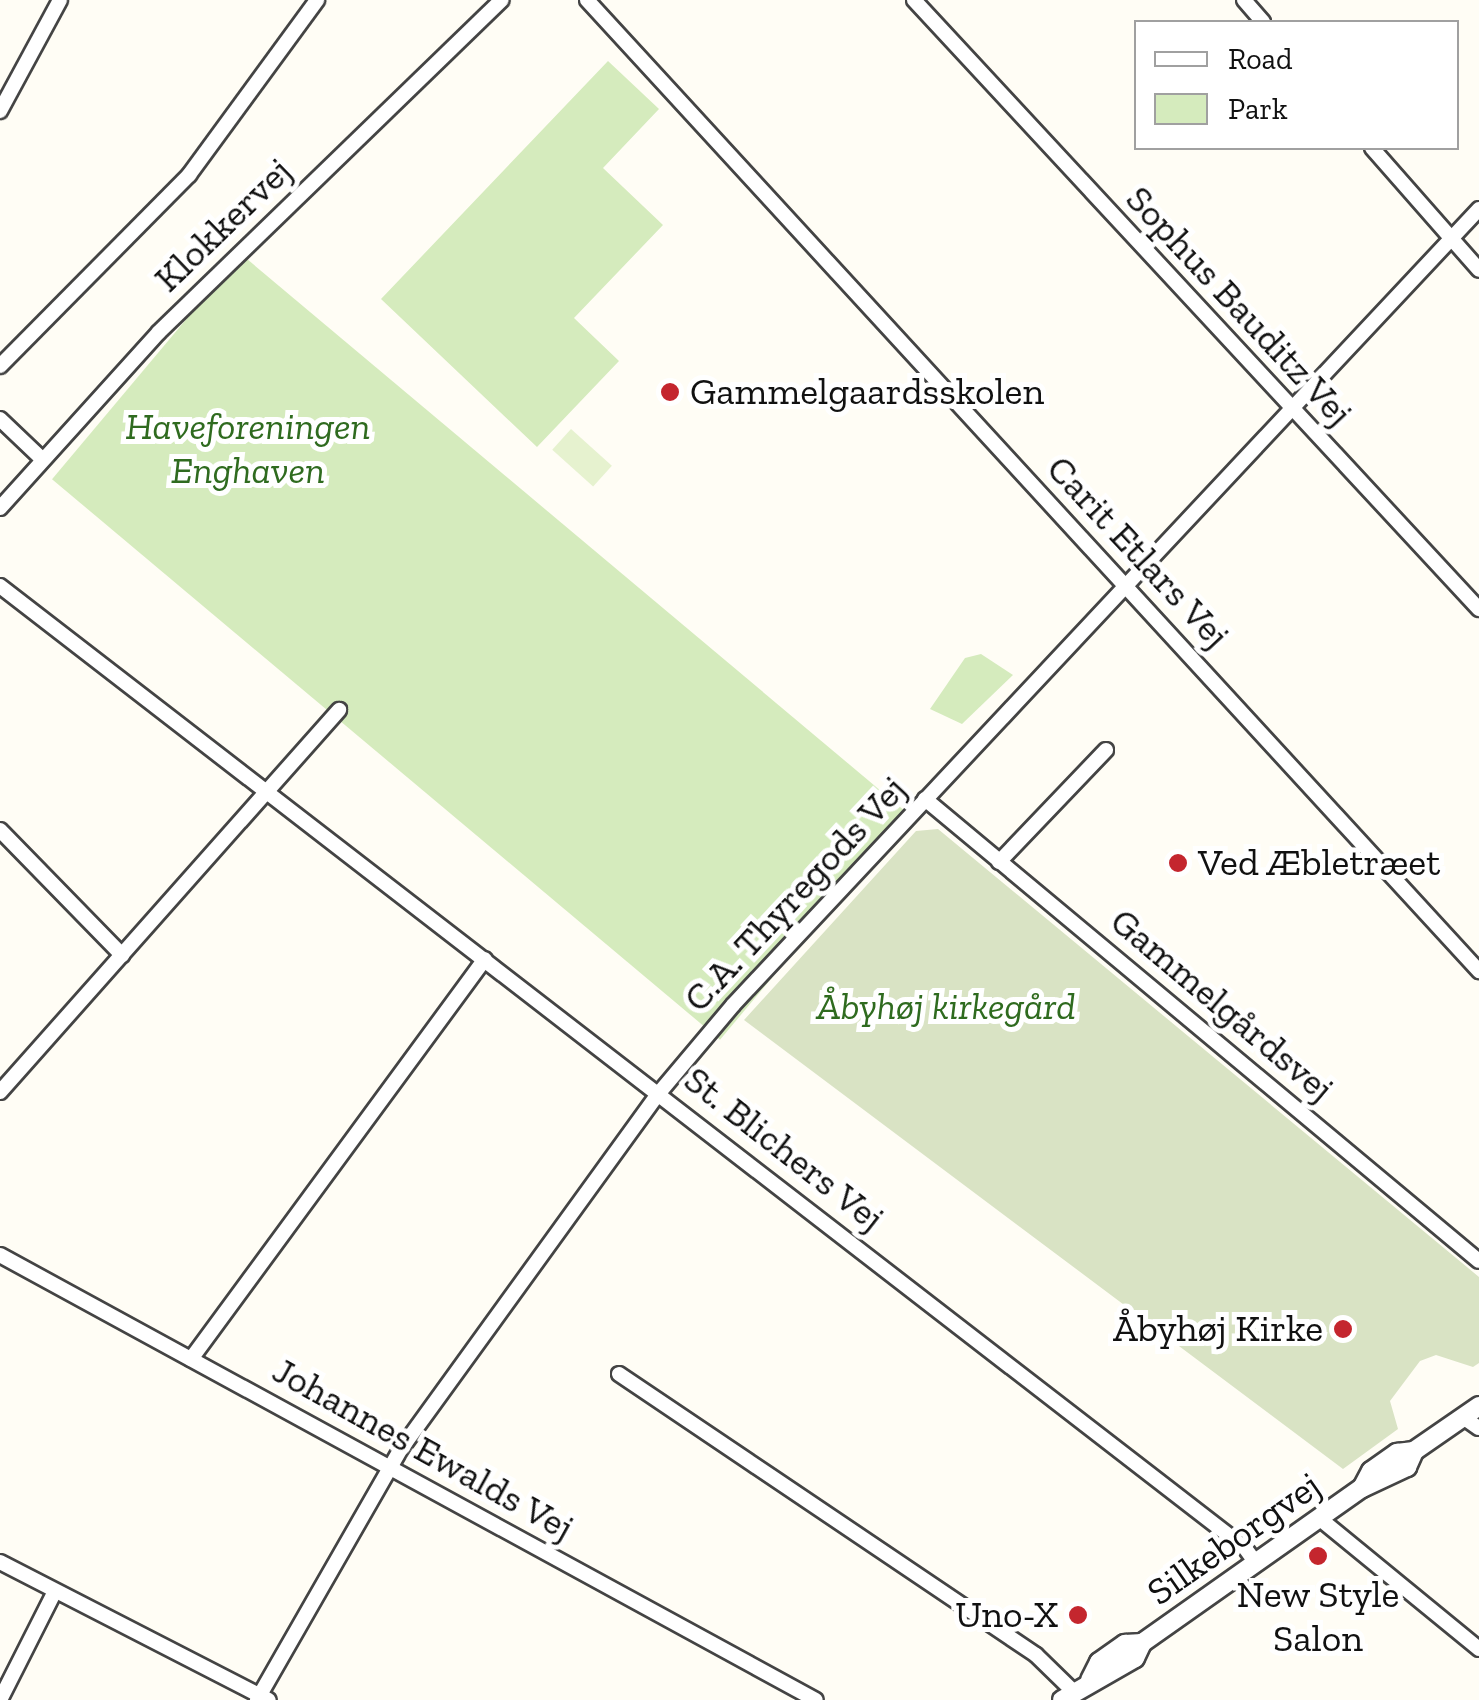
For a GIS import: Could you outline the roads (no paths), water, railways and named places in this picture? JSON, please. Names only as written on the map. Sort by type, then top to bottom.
[{"type":"street","points":[[0,111],[60,0]]},
{"type":"street","points":[[0,366],[188,175],[316,0]]},
{"type":"street","name":"Klokkervej","points":[[0,508],[159,332],[502,0]]},
{"type":"street","name":"Carit Etlars Vej","points":[[587,0],[1477,964]]},
{"type":"street","name":"Sophus Bauditz Vej","points":[[914,0],[1290,410],[1479,608]]},
{"type":"street","points":[[1244,0],[1262,20]]},
{"type":"street","points":[[1374,150],[1479,270]]},
{"type":"street","name":"C.A. Thyregods Vej","points":[[262,1698],[389,1467],[659,1094],[925,799],[1479,209]]},
{"type":"street","points":[[0,420],[42,460]]},
{"type":"street","name":"St. Blichers Vej","points":[[0,586],[1245,1548],[1256,1563]]},
{"type":"street","points":[[0,1092],[340,710]]},
{"type":"street","points":[[999,862],[1106,750]]},
{"type":"street","name":"Gammelgårdsvej","points":[[925,799],[1479,1261]]},
{"type":"street","points":[[0,830],[122,955]]},
{"type":"street","points":[[191,1360],[485,959]]},
{"type":"street","name":"Johannes Ewalds Vej","points":[[0,1255],[816,1700]]},
{"type":"street","points":[[619,1374],[1036,1655],[1068,1696]]},
{"type":"street","name":"Silkeborgvej","points":[[1068,1696],[1090,1680],[1099,1662],[1125,1644],[1142,1643],[1362,1488],[1371,1471],[1397,1453],[1414,1452],[1479,1406]]},
{"type":"street","points":[[1463,1417],[1479,1428]]},
{"type":"street","points":[[1319,1518],[1479,1649]]},
{"type":"street","points":[[0,1562],[262,1698]]},
{"type":"street","points":[[0,1700],[54,1593]]},
{"type":"place","name":"Gammelgaardsskolen","points":[[670,392]]},
{"type":"place","name":"Ved Æbletræet","points":[[1178,863]]},
{"type":"place","name":"Åbyhøj Kirke","points":[[1343,1329]]},
{"type":"place","name":"New Style Salon","points":[[1318,1556]]},
{"type":"place","name":"Uno-X","points":[[1078,1615]]},
{"type":"park label","name":"Haveforeningen Enghaven","points":[[248,449]]},
{"type":"park label","name":"Åbyhøj kirkegård","points":[[946,1007]]}]
